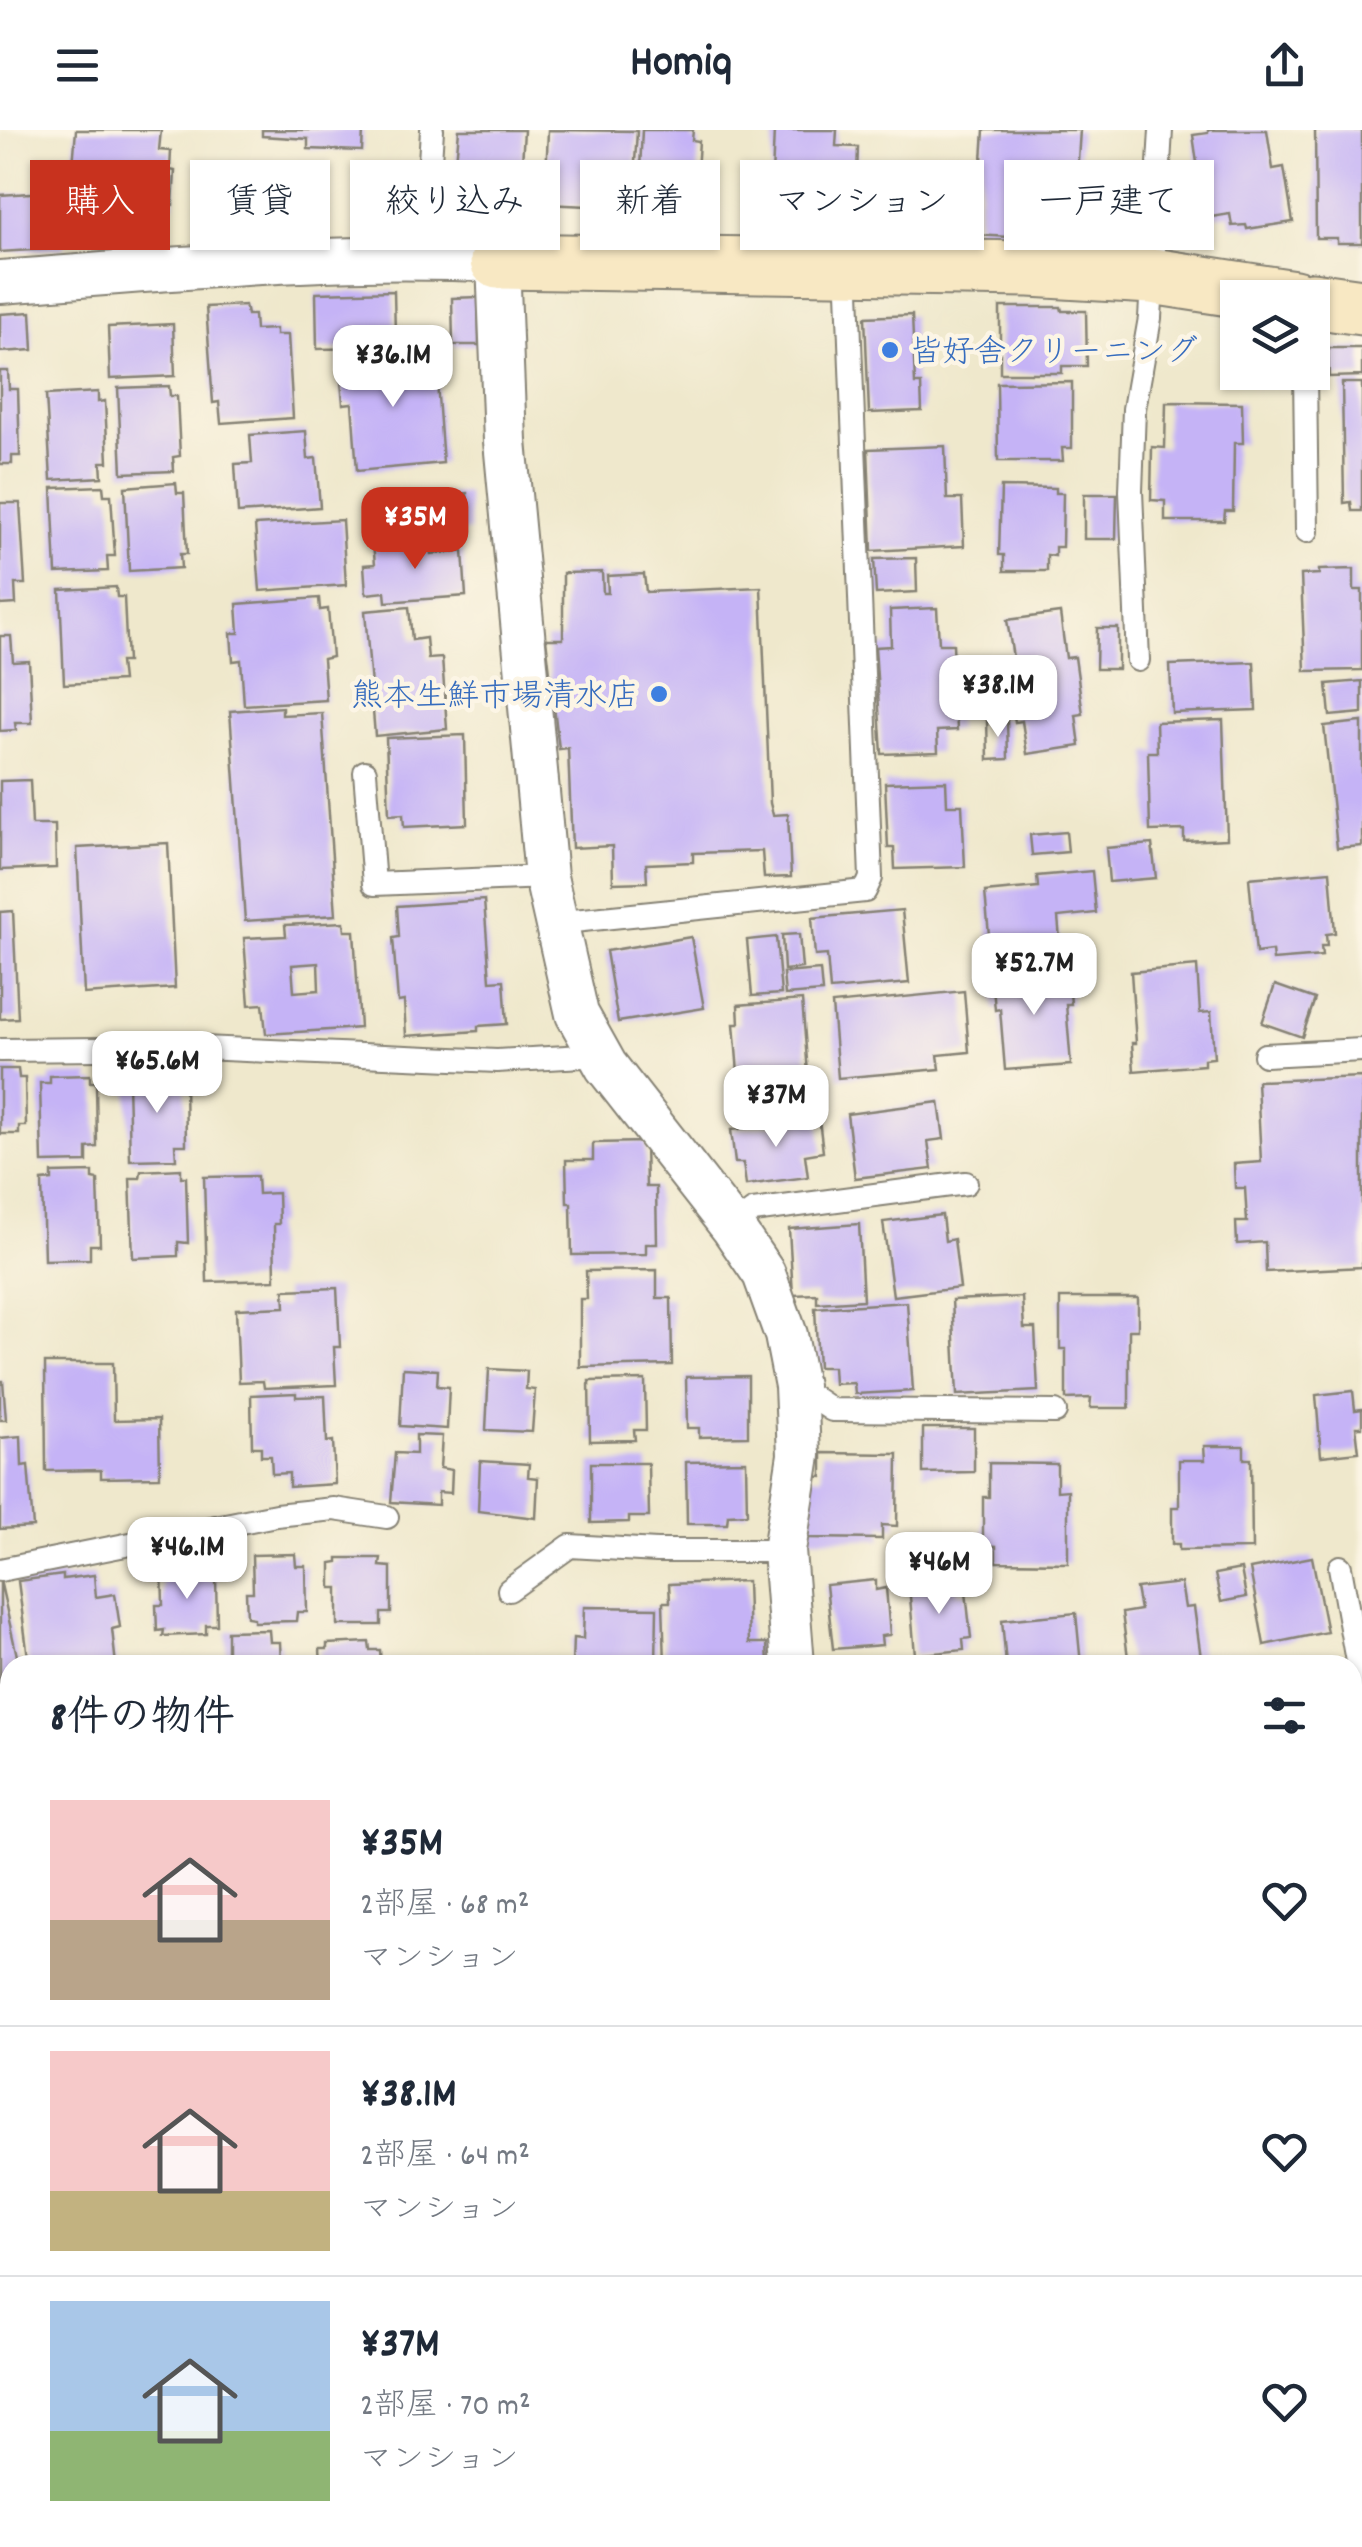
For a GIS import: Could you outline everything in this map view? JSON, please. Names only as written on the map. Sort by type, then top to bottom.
[{"type":"street","points":[[0,282],[327,258],[424,257],[1030,269],[1152,276],[1220,287]]},
{"type":"street","points":[[498,261],[506,441],[546,878],[554,923],[577,1014],[600,1055],[732,1226],[764,1274],[786,1335],[796,1386],[799,1456],[784,1551],[792,1655]]},
{"type":"street","points":[[1330,303],[1362,307]]},
{"type":"lane","points":[[424,257],[432,130]]},
{"type":"lane","points":[[1138,660],[1131,491],[1133,426],[1150,318],[1161,130]]},
{"type":"lane","points":[[554,923],[865,891],[871,878],[847,265]]},
{"type":"lane","points":[[1305,390],[1307,532]]},
{"type":"lane","points":[[365,772],[374,884],[546,878]]},
{"type":"lane","points":[[0,1050],[202,1048],[497,1060],[600,1055]]},
{"type":"lane","points":[[1266,1054],[1362,1050]]},
{"type":"lane","points":[[732,1226],[753,1210],[966,1183]]},
{"type":"lane","points":[[796,1386],[832,1410],[1055,1412]]},
{"type":"lane","points":[[0,1570],[276,1514],[334,1508],[388,1517]]},
{"type":"lane","points":[[510,1590],[570,1546],[784,1551]]},
{"type":"lane","points":[[1340,1567],[1356,1655]]},
{"type":"building","points":[[76,130],[161,130],[159,150],[171,151],[170,170],[170,160],[73,160]]},
{"type":"building","points":[[262,130],[363,130],[362,151],[308,149],[308,139],[262,136]]},
{"type":"building","points":[[459,130],[524,130],[522,160],[456,160]]},
{"type":"building","points":[[548,130],[637,131],[635,160],[580,160],[580,206],[560,205],[560,160],[547,160]]},
{"type":"building","points":[[642,130],[693,130],[692,140],[699,141],[698,160],[640,160]]},
{"type":"building","points":[[774,130],[837,130],[836,146],[858,147],[858,160],[773,160]]},
{"type":"building","points":[[984,130],[1080,130],[1078,160],[1004,160],[1004,237],[984,235]]},
{"type":"building","points":[[1267,130],[1273,169],[1284,167],[1293,222],[1247,229],[1246,225],[1232,226],[1230,214],[1214,217],[1214,160],[1197,160],[1193,135]]},
{"type":"building","points":[[1315,130],[1362,130],[1362,243],[1316,238]]},
{"type":"building","points":[[170,170],[175,171],[170,205]]},
{"type":"building","points":[[30,193],[32,250],[0,252],[0,195]]},
{"type":"building","points":[[394,291],[395,336],[372,336],[372,348],[317,349],[316,293]]},
{"type":"building","points":[[478,297],[479,345],[453,345],[452,298]]},
{"type":"building","points":[[245,305],[247,315],[254,315],[255,330],[276,329],[276,335],[288,335],[293,418],[221,423],[219,402],[213,403],[206,307]]},
{"type":"building","points":[[1000,307],[1086,311],[1087,366],[1062,366],[1062,373],[1000,373]]},
{"type":"building","points":[[31,312],[33,350],[0,352],[0,314]]},
{"type":"building","name":"皆好舎クリーニング","points":[[912,315],[915,384],[921,384],[922,411],[869,413],[865,317]]},
{"type":"building","points":[[173,324],[175,376],[110,379],[108,327]]},
{"type":"building","points":[[1330,348],[1362,348],[1362,376],[1330,377]]},
{"type":"building","points":[[394,352],[395,359],[435,356],[443,463],[357,471],[352,403],[343,404],[339,357]]},
{"type":"building","points":[[0,371],[8,371],[9,389],[18,389],[20,456],[12,456],[12,464],[0,464]]},
{"type":"building","points":[[1072,382],[1072,448],[1062,448],[1063,461],[998,461],[997,383]]},
{"type":"building","points":[[1342,383],[1362,383],[1362,511],[1352,511],[1351,502],[1344,503]]},
{"type":"building","points":[[169,386],[170,396],[177,396],[180,456],[173,457],[174,471],[122,473],[118,388]]},
{"type":"building","points":[[98,392],[98,402],[105,401],[108,462],[101,462],[102,477],[51,480],[46,395]]},
{"type":"building","points":[[1166,402],[1242,403],[1243,443],[1234,443],[1233,511],[1225,511],[1224,521],[1165,521],[1165,501],[1151,500],[1152,447],[1165,448]]},
{"type":"building","points":[[306,431],[308,459],[316,458],[320,507],[238,513],[235,464],[252,463],[250,435]]},
{"type":"building","points":[[945,446],[947,499],[962,499],[964,546],[872,551],[868,449]]},
{"type":"building","points":[[176,483],[177,493],[184,493],[187,554],[180,554],[181,568],[129,571],[125,487]]},
{"type":"building","points":[[103,486],[104,495],[111,495],[115,556],[107,556],[108,571],[56,573],[52,488]]},
{"type":"building","points":[[1001,487],[1056,488],[1056,493],[1063,493],[1062,547],[1055,547],[1055,556],[1047,555],[1047,571],[1004,571],[1004,555],[999,555]]},
{"type":"building","points":[[467,493],[470,531],[368,540],[365,502]]},
{"type":"building","points":[[1084,494],[1117,494],[1116,539],[1084,539]]},
{"type":"building","points":[[0,503],[20,503],[25,584],[15,584],[16,604],[0,605]]},
{"type":"building","points":[[342,520],[346,585],[260,591],[255,525]]},
{"type":"building","points":[[430,539],[431,554],[463,551],[466,596],[386,602],[385,592],[366,594],[364,565],[375,564],[373,543]]},
{"type":"building","points":[[916,558],[917,592],[876,594],[874,559]]},
{"type":"building","points":[[1354,569],[1354,590],[1362,590],[1362,670],[1305,671],[1301,575]]},
{"type":"building","name":"熊本生鮮市場清水店","points":[[602,572],[603,593],[608,593],[607,576],[644,574],[646,592],[761,587],[770,803],[773,815],[788,814],[791,877],[764,878],[762,851],[693,853],[693,862],[646,864],[647,882],[613,883],[612,846],[572,848],[568,748],[559,749],[546,639],[563,639],[563,573]]},
{"type":"building","points":[[116,587],[117,597],[124,597],[127,662],[120,662],[122,681],[64,684],[60,590]]},
{"type":"building","points":[[319,598],[320,610],[328,609],[332,657],[323,659],[326,700],[244,705],[241,660],[233,661],[231,633],[239,633],[237,604]]},
{"type":"building","points":[[409,607],[412,640],[426,638],[428,659],[442,658],[447,729],[375,736],[365,611]]},
{"type":"building","points":[[937,608],[939,644],[953,644],[957,730],[937,731],[938,752],[882,754],[875,647],[891,646],[890,610]]},
{"type":"building","points":[[1060,613],[1066,658],[1075,657],[1083,714],[1076,715],[1080,746],[1027,754],[1022,721],[1015,722],[1010,691],[1018,689],[1007,620]]},
{"type":"building","points":[[1097,628],[1118,628],[1118,669],[1096,669]]},
{"type":"building","points":[[0,636],[11,636],[13,662],[29,661],[32,723],[15,723],[16,730],[0,731]]},
{"type":"building","points":[[1254,662],[1256,710],[1172,713],[1170,665]]},
{"type":"building","points":[[1362,681],[1362,713],[1330,716],[1327,684]]},
{"type":"building","points":[[282,707],[282,715],[322,713],[336,915],[245,921],[230,711]]},
{"type":"building","points":[[1007,719],[1008,759],[988,760],[987,720]]},
{"type":"building","points":[[1223,720],[1227,839],[1184,841],[1184,830],[1150,831],[1148,752],[1157,752],[1156,722]]},
{"type":"building","points":[[1362,722],[1362,846],[1337,848],[1324,726]]},
{"type":"building","points":[[465,735],[467,824],[404,827],[403,814],[389,815],[386,738]]},
{"type":"building","points":[[30,780],[32,825],[55,825],[56,868],[0,870],[0,781]]},
{"type":"building","points":[[946,781],[947,805],[962,805],[965,867],[895,869],[894,848],[888,848],[885,783]]},
{"type":"building","points":[[1066,832],[1068,852],[1032,855],[1030,835]]},
{"type":"building","points":[[168,843],[175,988],[84,994],[77,848]]},
{"type":"building","points":[[1152,844],[1156,878],[1109,882],[1106,848]]},
{"type":"building","points":[[1092,871],[1096,913],[1058,917],[1062,962],[992,968],[985,892],[1038,887],[1037,876]]},
{"type":"building","points":[[1330,871],[1335,933],[1326,934],[1327,946],[1321,946],[1322,956],[1273,960],[1272,951],[1256,953],[1249,878]]},
{"type":"building","points":[[484,900],[490,981],[504,980],[507,1024],[478,1026],[478,1031],[406,1036],[404,1001],[398,1002],[393,938],[399,937],[397,906]]},
{"type":"building","points":[[902,910],[909,983],[830,990],[827,955],[815,956],[812,918]]},
{"type":"building","points":[[13,911],[18,1018],[0,1019],[0,912]]},
{"type":"building","points":[[344,922],[345,931],[354,931],[360,1028],[266,1034],[263,1004],[249,1005],[244,938],[286,936],[285,925]],"holes":[[[318,963],[319,990],[294,992],[292,965]]]},
{"type":"building","points":[[799,934],[802,968],[784,970],[782,935]]},
{"type":"building","points":[[691,937],[704,1008],[618,1022],[606,951]]},
{"type":"building","points":[[776,937],[781,994],[752,996],[747,940]]},
{"type":"building","points":[[1197,966],[1200,1013],[1211,1012],[1214,1058],[1204,1059],[1204,1065],[1134,1071],[1131,972]]},
{"type":"building","points":[[1068,969],[1071,1004],[1066,1004],[1071,1065],[1005,1070],[1000,1009],[995,1010],[992,975]]},
{"type":"building","points":[[820,970],[822,992],[785,995],[783,973]]},
{"type":"building","points":[[1275,985],[1315,999],[1302,1037],[1262,1023]]},
{"type":"building","points":[[964,991],[969,1052],[938,1055],[940,1069],[838,1078],[832,1004]]},
{"type":"building","points":[[802,1000],[809,1085],[745,1090],[744,1072],[738,1073],[734,1024],[739,1024],[738,1005]]},
{"type":"building","points":[[0,1069],[18,1069],[19,1078],[25,1078],[26,1126],[19,1126],[19,1134],[0,1134]]},
{"type":"building","points":[[179,1073],[179,1080],[185,1080],[186,1145],[175,1145],[176,1159],[130,1160],[128,1081],[138,1081],[138,1074]]},
{"type":"building","points":[[90,1075],[90,1082],[96,1082],[97,1147],[87,1148],[87,1162],[42,1163],[40,1083],[50,1083],[50,1076]]},
{"type":"building","points":[[1362,1077],[1362,1267],[1266,1272],[1265,1242],[1237,1244],[1236,1222],[1247,1222],[1245,1188],[1235,1188],[1234,1164],[1261,1162],[1257,1081]]},
{"type":"building","points":[[939,1102],[944,1139],[928,1141],[932,1169],[855,1178],[847,1114]]},
{"type":"building","points":[[819,1119],[823,1152],[805,1155],[808,1177],[746,1185],[743,1163],[735,1163],[731,1130]]},
{"type":"building","points":[[645,1142],[646,1187],[656,1187],[657,1244],[646,1244],[646,1254],[572,1255],[566,1160],[593,1160],[593,1143]]},
{"type":"building","points":[[181,1169],[181,1177],[186,1177],[188,1243],[178,1242],[178,1256],[133,1258],[130,1178],[140,1178],[141,1171]]},
{"type":"building","points":[[93,1172],[93,1179],[98,1180],[100,1245],[90,1245],[90,1259],[44,1260],[42,1181],[52,1180],[52,1173]]},
{"type":"building","points":[[257,1176],[258,1194],[278,1193],[275,1280],[207,1282],[204,1177]]},
{"type":"building","points":[[942,1215],[945,1241],[954,1239],[960,1288],[893,1296],[883,1222]]},
{"type":"building","points":[[859,1224],[863,1300],[817,1303],[817,1294],[793,1295],[789,1229]]},
{"type":"building","points":[[657,1270],[657,1298],[671,1298],[672,1365],[580,1367],[580,1299],[587,1299],[586,1271]]},
{"type":"building","points":[[337,1288],[340,1347],[334,1347],[336,1385],[264,1388],[263,1381],[239,1382],[236,1309],[285,1307],[284,1290]]},
{"type":"building","points":[[1022,1297],[1024,1328],[1035,1328],[1038,1391],[957,1395],[952,1300]]},
{"type":"building","points":[[1060,1298],[1138,1298],[1138,1330],[1129,1330],[1129,1408],[1090,1408],[1091,1398],[1066,1399],[1066,1349],[1060,1349]]},
{"type":"building","points":[[907,1302],[913,1391],[855,1394],[854,1383],[834,1384],[833,1367],[818,1367],[815,1308]]},
{"type":"building","points":[[45,1363],[113,1363],[114,1420],[159,1419],[160,1477],[101,1478],[101,1470],[46,1471]]},
{"type":"building","points":[[403,1368],[438,1370],[437,1386],[449,1387],[447,1429],[400,1426]]},
{"type":"building","points":[[489,1369],[527,1371],[526,1389],[535,1390],[532,1432],[486,1430]]},
{"type":"building","points":[[748,1376],[748,1436],[699,1437],[699,1428],[687,1428],[686,1377]]},
{"type":"building","points":[[645,1380],[646,1430],[634,1430],[635,1440],[590,1441],[589,1381]]},
{"type":"building","points":[[3,1381],[6,1420],[0,1420]]},
{"type":"building","points":[[1353,1391],[1355,1410],[1362,1409],[1362,1427],[1356,1427],[1359,1452],[1321,1456],[1316,1395]]},
{"type":"building","points":[[296,1393],[296,1397],[325,1396],[327,1442],[333,1441],[335,1484],[289,1487],[289,1473],[272,1474],[271,1456],[261,1456],[261,1447],[252,1447],[251,1395]]},
{"type":"building","points":[[923,1428],[974,1428],[974,1472],[923,1473]]},
{"type":"building","points":[[416,1435],[442,1436],[440,1468],[452,1470],[451,1493],[438,1492],[438,1505],[391,1502],[395,1453],[416,1454]]},
{"type":"building","points":[[21,1436],[22,1466],[28,1465],[33,1527],[0,1529],[0,1438]]},
{"type":"building","points":[[1204,1446],[1244,1446],[1244,1459],[1251,1459],[1252,1549],[1179,1550],[1179,1544],[1172,1544],[1172,1507],[1179,1507],[1179,1460],[1205,1460]]},
{"type":"building","points":[[822,1453],[898,1454],[897,1526],[882,1525],[882,1539],[808,1538],[809,1476],[822,1477]]},
{"type":"building","points":[[480,1461],[529,1464],[528,1477],[538,1478],[536,1518],[478,1511]]},
{"type":"building","points":[[746,1461],[747,1514],[728,1515],[727,1524],[687,1524],[686,1462]]},
{"type":"building","points":[[591,1463],[648,1463],[649,1517],[591,1523]]},
{"type":"building","points":[[989,1463],[1057,1464],[1057,1491],[1068,1490],[1068,1563],[996,1562],[996,1546],[983,1545],[983,1497],[989,1497]]},
{"type":"building","points":[[295,1554],[296,1566],[306,1566],[307,1612],[297,1612],[296,1621],[254,1622],[254,1618],[247,1617],[246,1592],[253,1592],[252,1555]]},
{"type":"building","points":[[1312,1557],[1327,1632],[1264,1645],[1250,1569]]},
{"type":"building","points":[[338,1558],[381,1558],[380,1566],[391,1567],[391,1613],[381,1613],[381,1625],[338,1625],[338,1588],[331,1588],[331,1563],[338,1562]]},
{"type":"building","points":[[205,1567],[205,1579],[216,1579],[217,1625],[206,1625],[206,1634],[163,1636],[164,1630],[157,1631],[156,1605],[163,1605],[162,1568]]},
{"type":"building","points":[[1241,1569],[1246,1597],[1221,1602],[1215,1574]]},
{"type":"building","points":[[94,1575],[96,1597],[115,1594],[120,1627],[112,1629],[115,1655],[28,1655],[18,1581]]},
{"type":"building","points":[[0,1580],[17,1655],[0,1655]]},
{"type":"building","points":[[876,1580],[876,1590],[886,1588],[890,1635],[881,1636],[882,1645],[833,1649],[826,1585]]},
{"type":"building","points":[[957,1580],[958,1593],[966,1592],[971,1638],[963,1639],[964,1650],[915,1655],[909,1585]]},
{"type":"building","points":[[747,1581],[749,1643],[767,1643],[768,1655],[665,1655],[663,1602],[670,1602],[669,1584]]},
{"type":"building","points":[[1181,1583],[1185,1608],[1194,1607],[1201,1655],[1128,1655],[1122,1613],[1140,1610],[1136,1588]]},
{"type":"building","points":[[584,1607],[657,1608],[656,1655],[572,1655],[573,1638],[583,1639]]},
{"type":"building","points":[[1076,1613],[1080,1655],[1005,1655],[1002,1620]]},
{"type":"building","points":[[269,1630],[270,1642],[280,1642],[281,1655],[227,1655],[227,1631]]},
{"type":"building","points":[[369,1642],[370,1650],[380,1650],[380,1655],[320,1655],[320,1649],[327,1649],[327,1644]]},
{"type":"place","name":"皆好舎クリーニング","points":[[890,350]]},
{"type":"place","name":"熊本生鮮市場清水店","points":[[659,694]]}]
